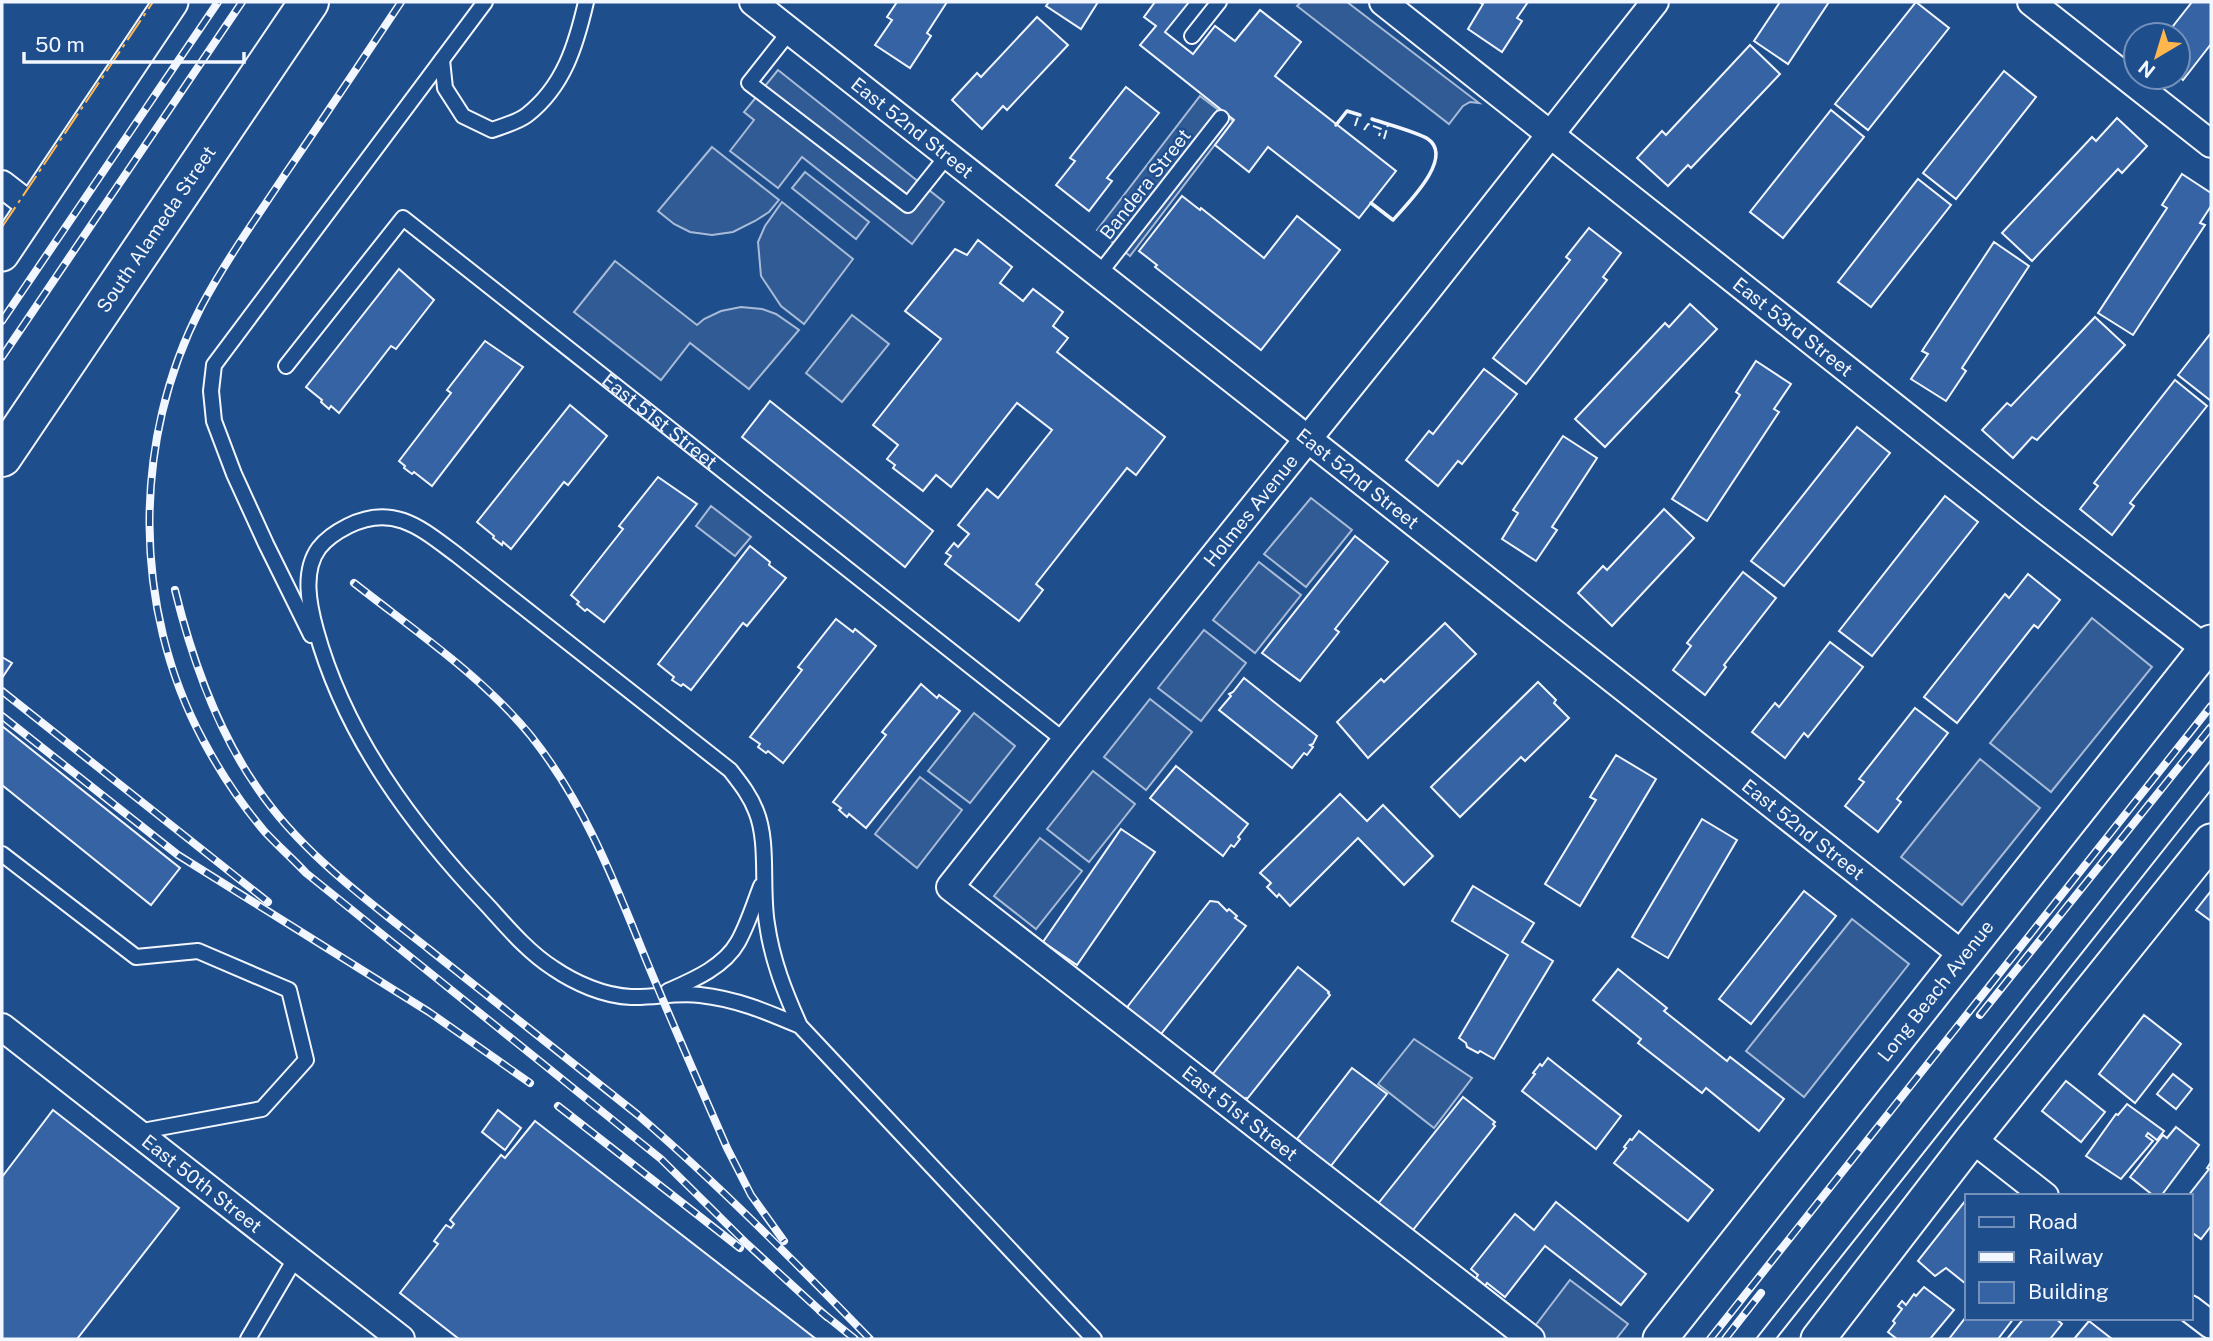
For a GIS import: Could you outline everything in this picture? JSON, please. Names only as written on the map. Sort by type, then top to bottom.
[{"type":"main road","name":"South Alameda Street","points":[[2,457],[309,2]]},
{"type":"street","points":[[2,254],[171,2]]},
{"type":"street","name":"East 52nd Street","points":[[753,2],[1963,955]]},
{"type":"street","name":"East 53rd Street","points":[[1383,2],[2020,506],[2208,645]]},
{"type":"street","name":"Holmes Avenue","points":[[950,887],[1655,2]]},
{"type":"street","points":[[2031,2],[2211,144]]},
{"type":"street","points":[[2,184],[33,208]]},
{"type":"street","name":"Long Beach Avenue","points":[[1660,1339],[2208,645]]},
{"type":"street","points":[[1818,1339],[1972,1139],[2211,841]]},
{"type":"street","name":"East 51st Street","points":[[950,887],[1531,1339]]},
{"type":"street","name":"East 50th Street","points":[[2,1027],[401,1339]]},
{"type":"street","points":[[1972,1139],[2042,1194]]},
{"type":"street","points":[[2192,1311],[2211,1325]]},
{"type":"lane","points":[[485,2],[214,365],[211,391],[214,421],[234,474],[266,544],[325,661],[350,719],[383,776],[454,871],[524,945],[552,968],[581,984],[610,994],[632,997],[678,993],[703,995],[755,1006],[800,1026]]},
{"type":"lane","points":[[442,60],[445,88],[463,116],[492,130],[526,117],[555,85],[577,43],[586,2]]},
{"type":"lane","points":[[1192,36],[1219,2]]},
{"type":"lane","points":[[790,31],[750,83],[908,205],[947,156]]},
{"type":"lane","name":"Bandera Street","points":[[1099,274],[1221,118]]},
{"type":"lane","name":"East 51st Street","points":[[286,366],[403,218],[1065,741]]},
{"type":"lane","points":[[325,661],[308,595],[310,571],[318,549],[341,530],[369,518],[388,516],[415,525],[457,555],[730,770],[747,791],[758,813],[763,850],[765,915],[773,957],[800,1026],[1094,1339]]},
{"type":"lane","points":[[2,854],[136,957],[198,951],[289,990],[306,1060],[262,1109],[136,1132]]},
{"type":"lane","points":[[660,995],[694,979],[726,958],[738,943],[763,882]]},
{"type":"lane","points":[[248,1339],[296,1257]]},
{"type":"shaded area","points":[[1301,2],[1347,2],[1479,103],[1470,102],[1463,106],[1449,124],[1297,6]]},
{"type":"shaded area","points":[[778,70],[944,202],[912,244],[802,157],[778,188],[730,151],[754,120],[744,112]]},
{"type":"shaded area","points":[[1200,96],[1233,121],[1130,256],[1097,230]]},
{"type":"shaded area","points":[[712,147],[779,200],[769,212],[755,221],[733,232],[712,235],[690,232],[658,211]]},
{"type":"shaded area","points":[[805,172],[869,222],[856,239],[792,188]]},
{"type":"shaded area","points":[[782,202],[853,259],[804,324],[781,306],[761,276],[758,242],[765,226]]},
{"type":"shaded area","points":[[615,261],[697,325],[721,311],[741,307],[762,309],[776,314],[799,330],[749,389],[690,343],[661,380],[574,312]]},
{"type":"shaded area","points":[[852,315],[889,344],[842,402],[806,373]]},
{"type":"shaded area","points":[[1311,498],[1352,530],[1306,587],[1264,554]]},
{"type":"shaded area","points":[[711,506],[751,537],[735,556],[696,526]]},
{"type":"shaded area","points":[[1259,562],[1301,595],[1255,653],[1213,620]]},
{"type":"shaded area","points":[[2092,618],[2152,667],[2051,792],[1990,743]]},
{"type":"shaded area","points":[[1204,630],[1246,663],[1201,721],[1158,688]]},
{"type":"shaded area","points":[[1150,699],[1192,732],[1146,790],[1104,757]]},
{"type":"shaded area","points":[[974,713],[1015,746],[970,803],[928,771]]},
{"type":"shaded area","points":[[1980,759],[2040,808],[1962,905],[1901,857]]},
{"type":"shaded area","points":[[1093,771],[1135,804],[1089,862],[1047,829]]},
{"type":"shaded area","points":[[920,777],[962,810],[917,868],[875,834]]},
{"type":"shaded area","points":[[1040,838],[1082,871],[1036,929],[994,896]]},
{"type":"shaded area","points":[[1852,919],[1909,964],[1804,1097],[1746,1051]]},
{"type":"shaded area","points":[[1414,1039],[1472,1078],[1434,1128],[1378,1084]]},
{"type":"shaded area","points":[[1570,1280],[1628,1324],[1616,1339],[1544,1339],[1532,1330]]},
{"type":"building","points":[[897,2],[947,2],[927,33],[931,36],[910,68],[875,45],[892,20],[887,17]]},
{"type":"building","points":[[1049,2],[1098,2],[1081,29],[1046,6]]},
{"type":"building","points":[[1155,2],[1189,2],[1165,32],[1193,54],[1215,26],[1235,41],[1260,10],[1301,42],[1275,76],[1396,171],[1359,218],[1268,147],[1249,172],[1215,145],[1234,120],[1140,45],[1156,26],[1144,17]]},
{"type":"building","points":[[1479,2],[1528,2],[1517,18],[1522,21],[1502,52],[1468,29],[1483,4]]},
{"type":"building","points":[[1780,2],[1829,2],[1788,64],[1754,41]]},
{"type":"building","points":[[1916,2],[1949,28],[1868,130],[1835,104]]},
{"type":"building","points":[[2192,2],[2211,2],[2211,44],[2192,68],[2192,21],[2177,21]]},
{"type":"building","points":[[1037,17],[1068,45],[1007,110],[1003,106],[982,129],[952,100],[977,73],[981,77]]},
{"type":"building","points":[[1750,45],[1780,74],[1691,168],[1688,165],[1668,186],[1637,158],[1662,131],[1666,135]]},
{"type":"building","points":[[2004,71],[2036,97],[1956,199],[1923,173]]},
{"type":"building","points":[[1126,87],[1159,113],[1107,178],[1112,181],[1089,211],[1056,185],[1075,161],[1070,158]]},
{"type":"building","points":[[1831,110],[1864,137],[1783,238],[1750,212]]},
{"type":"building","points":[[2117,118],[2147,146],[2122,173],[2118,169],[2032,261],[2002,233],[2092,137],[2096,141]]},
{"type":"building","points":[[2182,174],[2211,193],[2211,206],[2200,223],[2205,225],[2133,335],[2098,313],[2167,208],[2162,205]]},
{"type":"building","points":[[1918,179],[1951,205],[1871,307],[1838,282]]},
{"type":"building","points":[[1182,196],[1264,258],[1297,216],[1340,250],[1261,350],[1155,267],[1157,265],[1139,251]]},
{"type":"building","points":[[1589,228],[1621,253],[1603,277],[1607,280],[1526,384],[1493,358],[1570,260],[1566,257]]},
{"type":"building","points":[[978,240],[1012,267],[1000,283],[1023,301],[1033,289],[1063,312],[1053,326],[1068,338],[1057,352],[1165,437],[1136,475],[1127,468],[1036,584],[1043,590],[1019,621],[945,564],[951,556],[946,553],[954,543],[958,547],[969,534],[958,525],[987,489],[998,498],[1052,430],[1017,403],[951,487],[936,475],[923,491],[893,468],[895,465],[887,459],[898,445],[873,425],[941,339],[905,311],[955,249],[967,255]]},
{"type":"building","points":[[1994,242],[2029,266],[1962,368],[1966,371],[1946,401],[1911,379],[1928,354],[1922,351]]},
{"type":"building","points":[[399,269],[434,300],[396,349],[391,346],[339,413],[331,406],[329,409],[306,387]]},
{"type":"building","points":[[1690,304],[1717,329],[1605,447],[1575,419],[1665,323],[1669,327]]},
{"type":"building","points":[[2095,317],[2125,345],[2037,440],[2032,437],[2013,458],[1982,430],[2007,403],[2011,406]]},
{"type":"building","points":[[2211,333],[2211,401],[2178,375]]},
{"type":"building","points":[[485,341],[523,367],[432,486],[404,468],[399,461],[451,393],[447,390]]},
{"type":"building","points":[[1756,361],[1791,384],[1774,409],[1779,412],[1707,521],[1672,499],[1740,395],[1736,392]]},
{"type":"building","points":[[1484,369],[1517,394],[1462,464],[1458,461],[1438,486],[1406,460],[1429,431],[1433,434]]},
{"type":"building","points":[[2175,380],[2207,406],[2130,503],[2134,506],[2112,535],[2080,509],[2098,486],[2094,483]]},
{"type":"building","points":[[770,401],[933,531],[905,567],[742,437]]},
{"type":"building","points":[[570,405],[607,436],[568,485],[564,482],[511,549],[503,542],[502,545],[477,522]]},
{"type":"building","points":[[1857,427],[1890,453],[1784,586],[1751,561]]},
{"type":"building","points":[[1563,436],[1597,458],[1552,527],[1557,530],[1536,561],[1502,539],[1518,513],[1513,510]]},
{"type":"building","points":[[658,477],[697,504],[604,622],[587,609],[585,611],[571,595],[623,529],[619,526]]},
{"type":"building","points":[[1945,496],[1978,522],[1872,656],[1839,631]]},
{"type":"building","points":[[1664,509],[1694,538],[1612,626],[1578,593],[1603,566],[1607,570]]},
{"type":"building","points":[[1355,536],[1388,562],[1335,629],[1339,632],[1300,681],[1262,653]]},
{"type":"building","points":[[750,546],[786,578],[747,626],[743,623],[691,690],[683,684],[681,686],[658,664]]},
{"type":"building","points":[[1743,572],[1776,598],[1724,665],[1726,667],[1705,695],[1673,670],[1691,646],[1687,643]]},
{"type":"building","points":[[2028,574],[2060,600],[2038,628],[2034,625],[1957,723],[1924,697],[2005,594],[2009,598]]},
{"type":"building","points":[[836,619],[853,632],[855,629],[876,646],[783,763],[758,747],[760,744],[750,737],[802,670],[798,667]]},
{"type":"building","points":[[1445,623],[1476,654],[1368,758],[1337,722],[1381,679],[1384,682]]},
{"type":"building","points":[[1830,642],[1863,667],[1808,737],[1804,733],[1785,758],[1752,732],[1775,703],[1779,707]]},
{"type":"building","points":[[2,657],[12,663],[2,678]]},
{"type":"building","points":[[1244,678],[1317,736],[1307,755],[1304,753],[1292,768],[1219,710]]},
{"type":"building","points":[[1538,682],[1569,718],[1525,761],[1521,757],[1460,817],[1431,787]]},
{"type":"building","points":[[921,684],[937,698],[939,695],[960,711],[866,828],[849,814],[847,817],[833,802],[886,735],[882,732]]},
{"type":"building","points":[[1915,708],[1948,733],[1897,799],[1901,802],[1878,832],[1845,806],[1864,782],[1859,779]]},
{"type":"building","points":[[2,726],[180,868],[151,905],[2,785]]},
{"type":"building","points":[[1616,755],[1656,779],[1580,906],[1545,884],[1596,800],[1590,797]]},
{"type":"building","points":[[1176,766],[1248,824],[1234,847],[1231,845],[1223,856],[1150,798]]},
{"type":"building","points":[[1340,794],[1367,821],[1383,805],[1433,856],[1404,885],[1358,838],[1290,906],[1279,894],[1277,897],[1267,887],[1271,883],[1260,873]]},
{"type":"building","points":[[1702,819],[1737,840],[1668,958],[1632,937]]},
{"type":"building","points":[[1121,829],[1155,852],[1077,965],[1043,942]]},
{"type":"building","points":[[1473,886],[1534,923],[1522,942],[1553,961],[1494,1059],[1467,1047],[1459,1038],[1508,955],[1452,921]]},
{"type":"building","points":[[1804,891],[1836,916],[1751,1024],[1719,999]]},
{"type":"building","points":[[2211,891],[2211,921],[2196,910]]},
{"type":"building","points":[[1210,901],[1218,902],[1227,911],[1229,909],[1237,916],[1235,918],[1246,926],[1161,1034],[1128,1009],[1128,1006]]},
{"type":"building","points":[[1298,967],[1330,995],[1244,1100],[1212,1075]]},
{"type":"building","points":[[1618,969],[1667,1008],[1664,1011],[1727,1061],[1730,1057],[1784,1099],[1759,1131],[1706,1088],[1702,1093],[1638,1043],[1641,1039],[1593,1000]]},
{"type":"building","points":[[2144,1015],[2181,1044],[2135,1103],[2099,1074]]},
{"type":"building","points":[[1548,1058],[1621,1116],[1596,1149],[1522,1091],[1540,1064],[1542,1066]]},
{"type":"building","points":[[1352,1068],[1387,1094],[1330,1167],[1298,1143],[1300,1141],[1297,1139]]},
{"type":"building","points":[[2173,1074],[2192,1089],[2176,1109],[2157,1094]]},
{"type":"building","points":[[2066,1081],[2105,1112],[2081,1142],[2042,1111]]},
{"type":"building","points":[[1463,1097],[1495,1122],[1495,1126],[1413,1230],[1410,1230],[1377,1205]]},
{"type":"building","points":[[2127,1104],[2164,1131],[2157,1140],[2148,1133],[2146,1136],[2153,1141],[2121,1179],[2086,1156],[2116,1114]]},
{"type":"building","points":[[53,1110],[179,1208],[77,1339],[2,1339],[2,1177]]},
{"type":"building","points":[[498,1110],[521,1128],[505,1150],[482,1132]]},
{"type":"building","points":[[535,1121],[816,1339],[459,1339],[400,1293],[438,1244],[434,1241],[446,1225],[451,1228],[454,1224],[450,1220],[501,1155],[505,1158]]},
{"type":"building","points":[[2176,1127],[2199,1145],[2162,1194],[2151,1194],[2130,1177],[2163,1135],[2167,1138]]},
{"type":"building","points":[[1639,1131],[1713,1190],[1688,1221],[1614,1163],[1630,1139]]},
{"type":"building","points":[[2211,1162],[2211,1226],[2201,1239],[2192,1232],[2192,1194],[2190,1194],[2209,1169],[2207,1168]]},
{"type":"building","points":[[1965,1201],[1965,1283],[1946,1268],[1935,1276],[1918,1261]]},
{"type":"building","points":[[1556,1202],[1646,1274],[1621,1305],[1545,1246],[1505,1297],[1476,1278],[1478,1275],[1471,1269],[1515,1214],[1534,1230]]},
{"type":"building","points":[[1924,1287],[1954,1310],[1930,1339],[1897,1339],[1888,1332],[1902,1309],[1898,1306],[1902,1301],[1906,1305],[1914,1294],[1916,1296]]},
{"type":"building","points":[[1965,1318],[2012,1320],[1998,1339],[1949,1339]]},
{"type":"building","points":[[2022,1320],[2057,1320],[2062,1324],[2050,1339],[2007,1339]]},
{"type":"building","points":[[2089,1321],[2112,1339],[2074,1339]]},
{"type":"tram line","points":[[1756,1339],[2211,760]]},
{"type":"tram line","points":[[1776,1339],[2211,790]]},
{"type":"railway","points":[[2,321],[218,2]]},
{"type":"railway","points":[[2,357],[242,2]]},
{"type":"railway","points":[[401,2],[231,256],[201,307],[178,358],[162,412],[153,468],[149,524],[153,580],[163,635],[180,689],[203,740],[232,788],[265,832],[306,873],[661,1159],[747,1244],[827,1317]]},
{"type":"railway","points":[[354,583],[470,674],[512,714],[550,762],[597,845],[727,1148],[751,1195],[784,1241]]},
{"type":"railway","points":[[175,590],[189,642],[217,717],[256,786],[293,833],[359,894],[638,1115],[728,1197],[870,1339]]},
{"type":"railway","points":[[2,691],[268,902]]},
{"type":"railway","points":[[1710,1339],[2211,706]]},
{"type":"railway","points":[[2,716],[178,855],[429,1012],[530,1083]]},
{"type":"railway","points":[[1980,1015],[2211,727]]},
{"type":"railway","points":[[558,1106],[740,1248]]},
{"type":"railway","points":[[1725,1339],[1761,1293]]},
{"type":"railway","points":[[820,1311],[855,1339]]},
{"type":"fence","points":[[1355,126],[1359,114]]},
{"type":"fence","points":[[1364,130],[1368,124],[1381,129],[1379,136]]},
{"type":"fence","points":[[1384,139],[1388,125]]},
{"type":"wall","points":[[1336,125],[1347,111],[1360,115]]},
{"type":"wall","points":[[1371,203],[1393,220],[1426,181],[1436,158],[1435,147],[1428,139],[1372,119]]},
{"type":"power","points":[[2,227],[153,2]]}]
